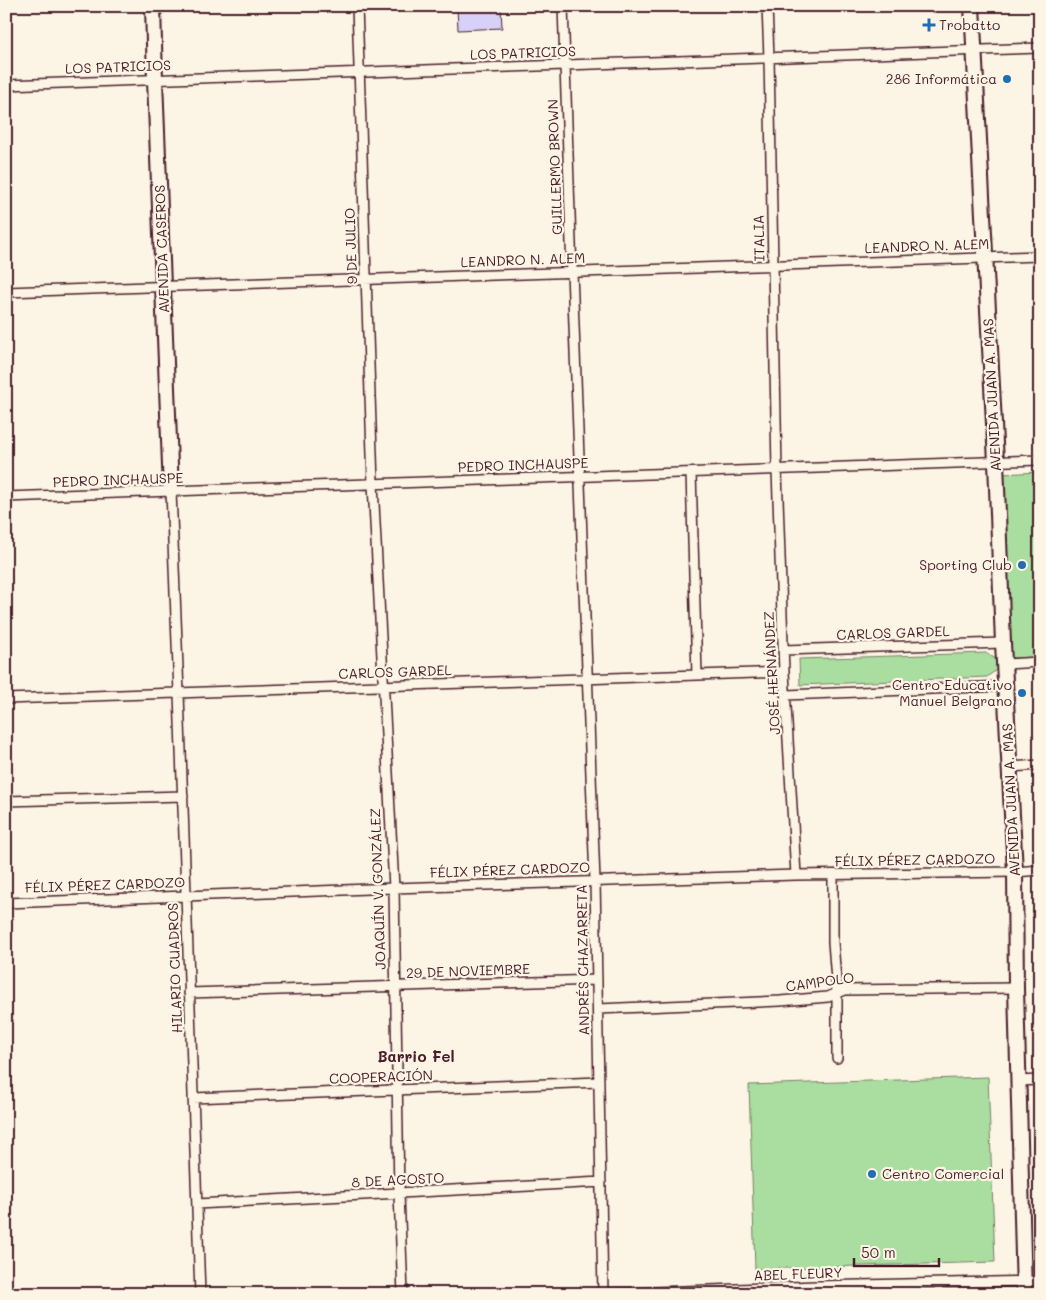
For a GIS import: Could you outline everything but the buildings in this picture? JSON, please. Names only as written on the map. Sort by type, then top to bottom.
[{"type":"main road","name":"AVENIDA CASEROS","points":[[153,6],[171,491]]},
{"type":"main road","name":"AVENIDA JUAN A. MAS","points":[[972,6],[1015,872],[1018,1081],[1024,1288]]},
{"type":"street","name":"9 DE JULIO","points":[[357,6],[373,484]]},
{"type":"street","name":"GUILLERMO BROWN","points":[[563,6],[580,477]]},
{"type":"street","name":"ITALIA","points":[[767,6],[778,470]]},
{"type":"street","name":"LOS PATRICIOS","points":[[6,85],[1040,48]]},
{"type":"street","name":"LEANDRO N. ALEM","points":[[6,292],[1040,256]]},
{"type":"street","name":"PEDRO INCHAUSPE","points":[[6,497],[1040,460]]},
{"type":"street","name":"JOSÉ HERNÁNDEZ","points":[[778,470],[784,672],[796,875]]},
{"type":"street","points":[[690,473],[697,675]]},
{"type":"street","name":"ANDRÉS CHAZARRETA","points":[[580,477],[595,881],[603,1294]]},
{"type":"street","name":"JOAQUÍN V. GONZÁLEZ","points":[[373,484],[394,888],[399,1194],[403,1294]]},
{"type":"street","name":"HILARIO CUADROS","points":[[171,491],[180,693],[200,1294]]},
{"type":"street","name":"CARLOS GARDEL","points":[[784,650],[1003,643]]},
{"type":"street","points":[[1004,664],[1040,662]]},
{"type":"street","name":"CARLOS GARDEL","points":[[6,699],[784,672]]},
{"type":"street","points":[[786,695],[1005,686]]},
{"type":"street","points":[[1009,767],[1040,765]]},
{"type":"street","points":[[6,800],[183,796]]},
{"type":"street","name":"FÉLIX PÉREZ CARDOZO","points":[[6,903],[595,881],[1040,870]]},
{"type":"street","points":[[832,875],[833,942],[837,993],[837,1058]]},
{"type":"street","name":"29 DE NOVIEMBRE","points":[[189,993],[597,980]]},
{"type":"street","name":"CAMPOLO","points":[[598,1009],[780,1001],[828,997],[845,990],[1016,988]]},
{"type":"street","points":[[1018,1081],[1040,1080]]},
{"type":"street","name":"COOPERACIÓN","points":[[193,1098],[599,1082]]},
{"type":"street","name":"8 DE AGOSTO","points":[[197,1204],[601,1182]]},
{"type":"street","name":"ABEL FLEURY","points":[[603,1294],[1024,1288],[1040,1281]]},
{"type":"green space","name":"Sporting Club","points":[[1040,472],[1040,657],[1009,658],[1001,474]]},
{"type":"green space","points":[[986,653],[1004,664],[987,677],[800,685],[799,659]]},
{"type":"green space","name":"Centro Comercial","points":[[988,1077],[995,1262],[755,1269],[749,1085]]},
{"type":"place","name":"Trobatto","points":[[929,25]]},
{"type":"place","name":"286 Informática","points":[[1007,79]]},
{"type":"place","name":"Sporting Club","points":[[1022,565]]},
{"type":"place","name":"Centro Educativo Manuel Belgrano","points":[[1022,693]]},
{"type":"place","name":"Centro Comercial","points":[[872,1174]]},
{"type":"district","name":"Barrio Fel","points":[[416,1057]]}]
